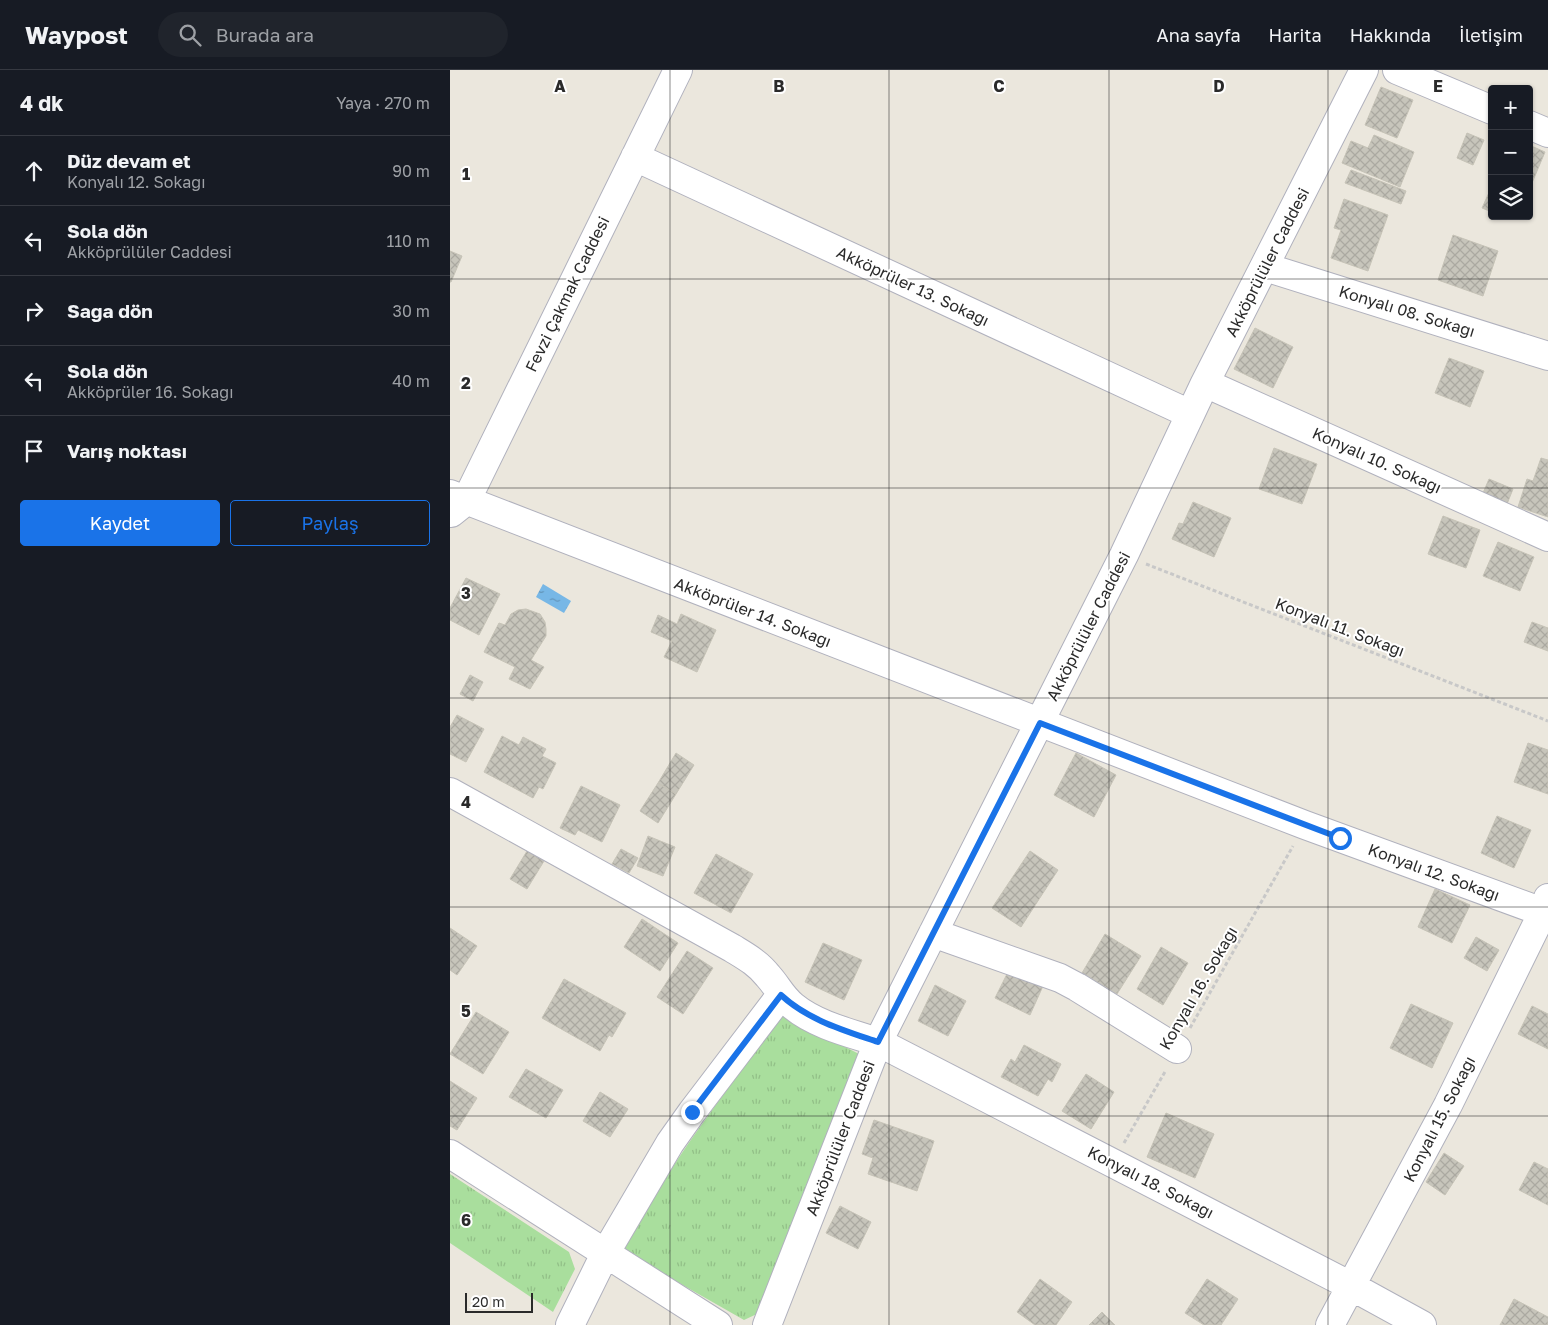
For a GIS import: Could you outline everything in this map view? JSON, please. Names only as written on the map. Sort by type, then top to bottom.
[{"type":"street","name":"Fevzi Çakmak Caddesi","points":[[455,503],[635,157],[678,70]]},
{"type":"street","name":"Akköprülüler Caddesi","points":[[767,1325],[878,1042],[1124,555],[1190,414],[1364,70]]},
{"type":"street","points":[[1397,70],[1488,108]]},
{"type":"street","points":[[1533,127],[1548,133]]},
{"type":"street","name":"Akköprüler 13. Sokağı","points":[[635,157],[1190,414]]},
{"type":"street","name":"Konyalı 08. Sokağı","points":[[1265,267],[1548,356]]},
{"type":"street","name":"Konyalı 10. Sokağı","points":[[1206,383],[1548,538]]},
{"type":"street","name":"Akköprüler 14. Sokağı","points":[[455,503],[1040,723]]},
{"type":"street","name":"Konyalı 12. Sokağı","points":[[1040,723],[1305,825],[1546,908]]},
{"type":"street","name":"Konyalı 18. Sokağı","points":[[450,792],[732,948],[757,964],[769,977],[781,995],[794,1007],[812,1018],[878,1042],[1351,1286],[1422,1325]]},
{"type":"street","name":"Konyalı 15. Sokağı","points":[[1330,1325],[1448,1105],[1546,908]]},
{"type":"street","points":[[933,933],[1060,978],[1177,1049]]},
{"type":"street","points":[[570,1325],[606,1252],[670,1143],[781,995]]},
{"type":"street","points":[[450,1154],[718,1325]]},
{"type":"path","name":"Konyalı 11. Sokağı","points":[[1124,555],[1548,722]]},
{"type":"path","name":"Konyalı 16. Sokağı","points":[[1113,1163],[1305,825]]},
{"type":"green space","points":[[783,1015],[859,1054],[759,1313],[744,1320],[623,1251],[678,1159]]},
{"type":"green space","points":[[450,1174],[569,1252],[575,1269],[553,1312],[450,1243]]},
{"type":"water","points":[[543,584],[571,601],[564,613],[536,597]]},
{"type":"building","points":[[1381,87],[1413,100],[1397,138],[1365,125]]},
{"type":"building","points":[[1467,133],[1484,140],[1473,165],[1457,158]]},
{"type":"building","points":[[1374,135],[1414,152],[1400,187],[1342,163],[1351,141],[1368,148]]},
{"type":"building","points":[[1533,147],[1545,152],[1533,180]]},
{"type":"building","points":[[1351,170],[1406,191],[1401,204],[1345,183]]},
{"type":"building","points":[[1488,195],[1488,210],[1482,208]]},
{"type":"building","points":[[1344,199],[1388,215],[1368,271],[1331,258],[1341,230],[1334,228]]},
{"type":"building","points":[[1453,235],[1498,251],[1483,296],[1438,280]]},
{"type":"building","points":[[450,251],[462,256],[451,282],[450,282]]},
{"type":"building","points":[[1255,328],[1293,347],[1273,388],[1234,369]]},
{"type":"building","points":[[1449,358],[1484,371],[1470,407],[1435,393]]},
{"type":"building","points":[[1274,448],[1317,464],[1302,504],[1259,489]]},
{"type":"building","points":[[1541,458],[1548,460],[1548,517],[1518,507],[1527,479],[1533,481]]},
{"type":"building","points":[[1489,479],[1513,489],[1507,504],[1483,493]]},
{"type":"building","points":[[1193,502],[1231,518],[1214,557],[1172,539],[1179,523],[1183,524]]},
{"type":"building","points":[[1443,516],[1480,530],[1466,568],[1428,554]]},
{"type":"building","points":[[1498,542],[1534,557],[1520,591],[1483,576]]},
{"type":"building","points":[[466,578],[500,594],[479,635],[450,620],[450,608]]},
{"type":"building","points":[[526,609],[540,614],[545,622],[546,629],[546,636],[531,660],[544,667],[530,689],[509,679],[515,667],[484,652],[499,623],[505,625],[511,614],[518,610]]},
{"type":"building","points":[[681,614],[716,630],[697,672],[664,657],[672,641],[651,632],[658,615],[677,624]]},
{"type":"building","points":[[1532,622],[1548,628],[1548,651],[1524,642]]},
{"type":"building","points":[[470,675],[483,682],[473,701],[460,694]]},
{"type":"building","points":[[457,715],[484,729],[466,762],[450,754],[450,727]]},
{"type":"building","points":[[502,736],[519,745],[523,737],[546,749],[542,756],[556,763],[543,789],[539,787],[533,798],[484,772]]},
{"type":"building","points":[[1528,743],[1548,750],[1548,794],[1514,782]]},
{"type":"building","points":[[676,753],[694,765],[676,794],[658,783]]},
{"type":"building","points":[[1076,753],[1116,775],[1094,817],[1054,795]]},
{"type":"building","points":[[658,783],[676,794],[658,823],[640,811]]},
{"type":"building","points":[[581,786],[620,805],[602,842],[578,830],[575,835],[560,828]]},
{"type":"building","points":[[1497,816],[1531,830],[1514,868],[1481,853]]},
{"type":"building","points":[[648,836],[675,847],[663,876],[637,866]]},
{"type":"building","points":[[621,849],[638,858],[629,873],[612,864]]},
{"type":"building","points":[[527,851],[544,861],[527,889],[510,879]]},
{"type":"building","points":[[1030,851],[1058,870],[1021,927],[992,908]]},
{"type":"building","points":[[716,854],[753,874],[731,913],[694,893]]},
{"type":"building","points":[[1435,889],[1470,905],[1452,943],[1418,927]]},
{"type":"building","points":[[642,919],[678,943],[660,971],[624,947]]},
{"type":"building","points":[[450,928],[477,946],[457,975],[450,970]]},
{"type":"building","points":[[1105,934],[1141,956],[1117,994],[1082,973]]},
{"type":"building","points":[[1476,937],[1499,950],[1487,971],[1464,958]]},
{"type":"building","points":[[823,943],[862,960],[844,1000],[805,982]]},
{"type":"building","points":[[1161,947],[1188,963],[1163,1005],[1137,989]]},
{"type":"building","points":[[687,951],[713,968],[683,1014],[657,997]]},
{"type":"building","points":[[1009,970],[1043,986],[1030,1015],[995,998]]},
{"type":"building","points":[[564,979],[626,1013],[612,1037],[609,1035],[600,1051],[542,1018]]},
{"type":"building","points":[[935,985],[966,1001],[948,1036],[918,1021]]},
{"type":"building","points":[[1411,1004],[1453,1023],[1432,1068],[1390,1048]]},
{"type":"building","points":[[1532,1006],[1548,1014],[1548,1049],[1518,1034]]},
{"type":"building","points":[[476,1012],[509,1032],[483,1074],[450,1054]]},
{"type":"building","points":[[1024,1045],[1061,1064],[1052,1082],[1048,1079],[1038,1096],[1001,1077],[1011,1059],[1015,1062]]},
{"type":"building","points":[[526,1069],[563,1090],[546,1118],[509,1097]]},
{"type":"building","points":[[1086,1074],[1114,1092],[1091,1129],[1062,1111]]},
{"type":"building","points":[[450,1081],[477,1098],[457,1130],[450,1126]]},
{"type":"building","points":[[600,1092],[628,1109],[610,1137],[583,1121]]},
{"type":"building","points":[[1166,1113],[1214,1134],[1195,1178],[1147,1157]]},
{"type":"building","points":[[874,1120],[934,1141],[917,1191],[868,1174],[873,1158],[862,1154]]},
{"type":"building","points":[[1444,1153],[1464,1166],[1445,1195],[1426,1182]]},
{"type":"building","points":[[1534,1162],[1548,1169],[1548,1205],[1519,1190]]},
{"type":"building","points":[[840,1206],[871,1222],[858,1249],[826,1233]]},
{"type":"building","points":[[1040,1279],[1072,1302],[1056,1325],[1035,1325],[1017,1312]]},
{"type":"building","points":[[1207,1279],[1238,1299],[1221,1325],[1204,1325],[1185,1313]]},
{"type":"building","points":[[1514,1299],[1548,1317],[1548,1325],[1500,1325]]},
{"type":"building","points":[[1102,1312],[1115,1325],[1089,1325]]},
{"type":"route","points":[[692,1112],[781,995],[794,1007],[812,1018],[878,1042],[1040,723],[1340,838]]}]
